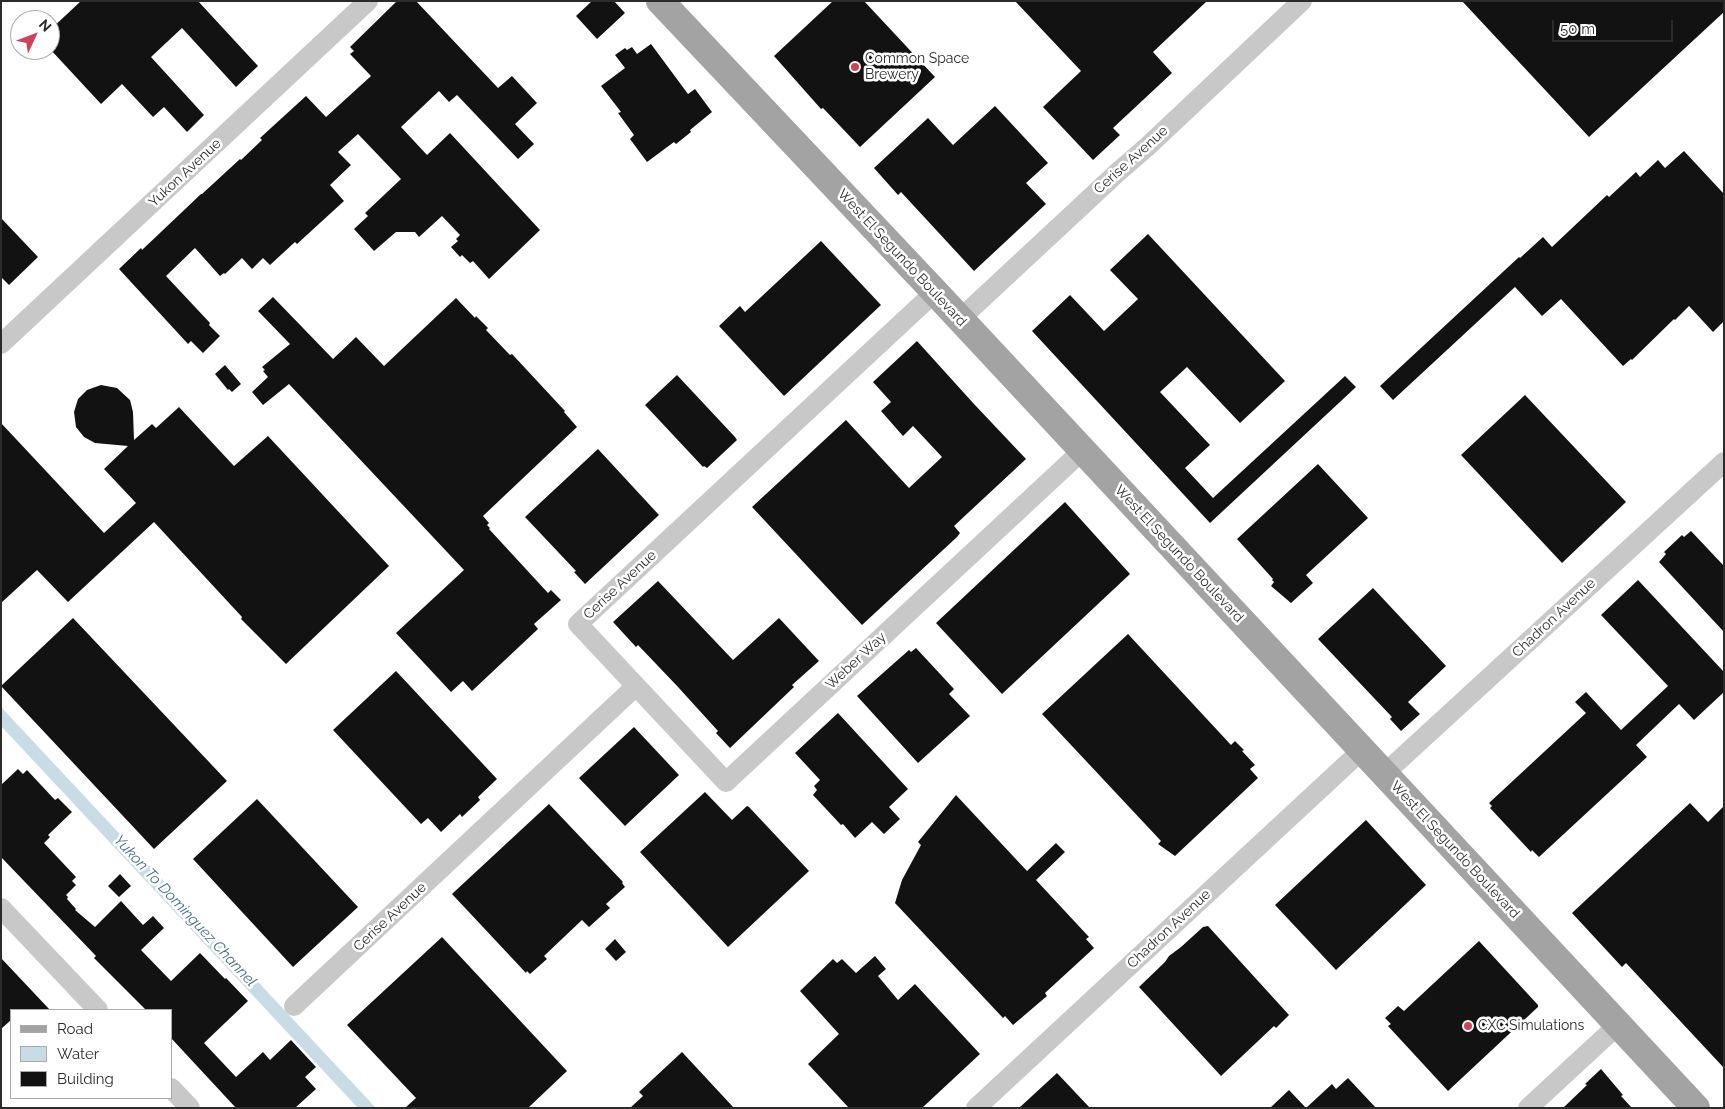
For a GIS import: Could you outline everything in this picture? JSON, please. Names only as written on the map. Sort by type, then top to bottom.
[{"type":"main road","name":"West El Segundo Boulevard","points":[[660,1],[935,292],[1696,1108]]},
{"type":"street","name":"Yukon Avenue","points":[[1,344],[368,1]]},
{"type":"street","name":"Cerise Avenue","points":[[960,319],[1302,1]]},
{"type":"street","name":"Cerise Avenue","points":[[294,1006],[636,686],[578,624],[935,292]]},
{"type":"street","name":"Weber Way","points":[[636,686],[726,782],[1082,451]]},
{"type":"street","name":"Chadron Avenue","points":[[1384,774],[1724,462]]},
{"type":"street","name":"Chadron Avenue","points":[[976,1108],[1362,750]]},
{"type":"street","points":[[1,908],[97,1009]]},
{"type":"street","points":[[1528,1108],[1619,1024]]},
{"type":"street","points":[[172,1089],[190,1108]]},
{"type":"water","name":"Yukon To Dominguez Channel","points":[[1,707],[376,1108],[358,1108],[1,726]]},
{"type":"building","points":[[81,1],[198,1],[258,66],[236,87],[182,28],[151,57],[204,115],[187,132],[164,107],[153,117],[122,84],[101,104],[60,60],[60,21]]},
{"type":"building","points":[[397,1],[416,1],[498,88],[512,76],[537,103],[515,124],[534,144],[518,159],[457,95],[449,102],[439,91],[401,127],[427,155],[450,133],[540,230],[489,279],[473,261],[470,263],[462,255],[460,257],[451,247],[458,241],[456,239],[460,235],[442,216],[419,237],[415,232],[396,232],[374,251],[354,229],[368,216],[365,213],[401,179],[358,134],[338,152],[351,165],[330,185],[344,201],[297,244],[295,242],[270,265],[263,258],[252,269],[242,258],[225,274],[220,276],[195,248],[166,276],[220,336],[203,353],[191,341],[188,344],[119,269],[241,160],[262,140],[260,138],[306,96],[326,117],[371,76],[350,54],[354,51],[350,47]]},
{"type":"building","points":[[592,1],[614,1],[625,13],[597,39],[576,16]]},
{"type":"building","name":"Common Space Brewery","points":[[833,1],[864,1],[935,77],[860,147],[823,108],[821,109],[774,56]]},
{"type":"building","points":[[1015,1],[1207,1],[1153,52],[1172,73],[1113,128],[1120,135],[1093,160],[1043,107],[1081,71]]},
{"type":"building","points":[[1462,1],[1724,1],[1724,12],[1589,137]]},
{"type":"building","points":[[651,44],[688,94],[695,89],[712,112],[676,144],[674,142],[647,162],[630,139],[634,135],[618,113],[621,112],[601,86],[625,68],[615,55],[625,48],[627,50],[632,47],[637,54]]},
{"type":"building","points":[[995,106],[1048,163],[1026,183],[1046,204],[974,271],[901,192],[898,195],[874,168],[928,118],[953,145]]},
{"type":"building","points":[[1684,151],[1724,194],[1724,321],[1713,332],[1689,306],[1632,360],[1623,366],[1561,299],[1542,316],[1515,287],[1393,400],[1380,386],[1543,237],[1552,247],[1607,195],[1609,197],[1636,172],[1640,177],[1658,160],[1665,168]]},
{"type":"building","points":[[1,218],[38,257],[9,285],[1,277]]},
{"type":"building","points":[[1148,234],[1285,381],[1240,423],[1187,367],[1160,392],[1210,445],[1185,468],[1213,498],[1345,376],[1356,387],[1210,523],[1032,331],[1070,295],[1104,331],[1138,299],[1110,270]]},
{"type":"building","points":[[821,241],[881,305],[784,396],[719,326],[740,306],[745,312]]},
{"type":"building","points":[[273,297],[333,359],[356,337],[384,366],[456,298],[475,318],[476,316],[488,328],[486,330],[510,355],[512,354],[565,411],[577,427],[483,516],[489,523],[487,525],[489,529],[548,593],[551,590],[561,600],[534,624],[538,629],[472,691],[463,681],[451,692],[396,633],[464,570],[289,384],[263,405],[252,392],[268,377],[262,367],[290,344],[258,311]]},
{"type":"building","points":[[917,341],[1026,459],[954,526],[960,533],[957,537],[862,625],[752,507],[846,420],[909,488],[942,457],[913,426],[903,436],[881,411],[891,402],[873,382]]},
{"type":"building","points":[[225,365],[241,384],[232,392],[228,390],[215,374]]},
{"type":"building","points":[[677,375],[737,440],[707,468],[703,467],[645,405]]},
{"type":"building","points":[[101,385],[117,388],[130,400],[133,412],[134,440],[152,424],[156,428],[179,407],[234,466],[268,436],[389,566],[286,664],[241,619],[242,617],[154,522],[68,602],[37,570],[1,603],[1,423],[104,533],[136,503],[104,469],[128,446],[95,443],[84,437],[76,427],[74,412],[78,399],[87,390]]},
{"type":"building","points":[[1525,395],[1626,502],[1562,563],[1461,455]]},
{"type":"building","points":[[598,449],[659,515],[585,584],[574,572],[576,571],[525,517]]},
{"type":"building","points":[[1318,464],[1368,518],[1306,575],[1313,583],[1291,603],[1271,586],[1274,582],[1273,579],[1237,539]]},
{"type":"building","points":[[1065,502],[1130,574],[1002,694],[936,623]]},
{"type":"building","points":[[1691,531],[1724,566],[1724,632],[1659,562],[1666,554],[1664,552],[1682,535],[1684,537]]},
{"type":"building","points":[[1638,580],[1724,672],[1724,692],[1694,720],[1679,704],[1636,745],[1647,757],[1539,857],[1532,850],[1531,852],[1490,808],[1492,806],[1489,803],[1586,713],[1575,702],[1586,692],[1621,730],[1668,686],[1601,615]]},
{"type":"building","points":[[658,581],[733,660],[779,618],[819,661],[792,685],[794,687],[730,748],[716,733],[718,731],[678,687],[613,622]]},
{"type":"building","points":[[1373,588],[1446,666],[1408,702],[1420,714],[1401,731],[1390,719],[1392,717],[1318,639]]},
{"type":"building","points":[[73,618],[227,781],[154,849],[1,686]]},
{"type":"building","points":[[1128,634],[1231,745],[1235,741],[1244,750],[1242,751],[1255,765],[1250,769],[1258,778],[1175,856],[1158,844],[1161,841],[1042,714]]},
{"type":"building","points":[[916,648],[954,689],[949,694],[970,716],[918,763],[857,696],[909,650],[911,652]]},
{"type":"building","points":[[396,671],[497,779],[478,797],[480,800],[462,817],[460,814],[441,832],[428,818],[421,824],[333,730]]},
{"type":"building","points":[[838,713],[908,789],[889,807],[900,819],[884,834],[872,822],[855,838],[813,795],[817,790],[814,786],[820,780],[795,753]]},
{"type":"building","points":[[634,727],[679,775],[625,826],[579,778]]},
{"type":"building","points":[[18,769],[23,774],[27,770],[55,800],[58,798],[72,812],[48,835],[50,837],[44,843],[76,877],[72,881],[76,885],[66,895],[75,910],[95,927],[121,901],[143,925],[153,916],[164,928],[141,950],[171,981],[200,953],[248,1001],[204,1043],[236,1077],[263,1052],[270,1060],[291,1040],[316,1067],[305,1077],[316,1089],[295,1108],[236,1108],[172,1039],[172,1009],[145,1009],[94,958],[96,956],[1,857],[1,785]]},
{"type":"building","points":[[705,792],[732,820],[747,806],[749,807],[809,871],[728,947],[640,852]]},
{"type":"building","points":[[956,795],[1027,871],[1056,843],[1065,852],[1036,880],[1089,937],[1086,939],[1094,948],[1045,993],[1047,996],[1013,1025],[1005,1016],[1003,1018],[895,903],[902,880],[921,845],[918,842]]},
{"type":"building","points":[[257,799],[358,907],[293,967],[193,859]]},
{"type":"building","points":[[1690,803],[1708,822],[1724,806],[1724,1068],[1626,963],[1622,967],[1572,913]]},
{"type":"building","points":[[549,804],[623,882],[625,887],[606,904],[610,908],[589,927],[582,920],[544,956],[547,959],[530,974],[527,971],[526,973],[452,894]]},
{"type":"building","points":[[1366,820],[1426,885],[1336,970],[1275,905]]},
{"type":"building","points":[[120,874],[131,886],[119,897],[108,886]]},
{"type":"building","points":[[1208,926],[1289,1015],[1276,1028],[1274,1026],[1221,1076],[1139,987],[1169,956],[1203,927]]},
{"type":"building","points":[[442,937],[567,1071],[528,1108],[405,1108],[416,1098],[347,1025]]},
{"type":"building","points":[[615,939],[626,952],[616,961],[605,949]]},
{"type":"building","points":[[1479,941],[1538,1007],[1448,1091],[1388,1026],[1391,1024],[1385,1018],[1398,1006],[1404,1011]]},
{"type":"building","points":[[875,956],[886,969],[878,976],[898,1000],[915,984],[980,1054],[922,1108],[849,1108],[808,1064],[839,1034],[800,991],[833,959],[837,963],[842,959],[856,973]]},
{"type":"building","points":[[1,958],[49,1009],[10,1009],[10,1021],[1,1029]]},
{"type":"building","points":[[682,1052],[734,1108],[630,1108],[643,1096],[639,1092]]},
{"type":"building","points":[[1601,1069],[1632,1108],[1563,1108],[1587,1085],[1585,1084]]},
{"type":"building","points":[[1057,1073],[1090,1108],[1019,1108]]},
{"type":"building","points":[[1348,1078],[1376,1108],[1306,1108],[1332,1084],[1336,1089]]},
{"type":"building","points":[[1289,1090],[1306,1108],[1270,1108]]},
{"type":"place","name":"Common Space Brewery","points":[[855,67]]},
{"type":"place","name":"CXC Simulations","points":[[1468,1026]]}]
